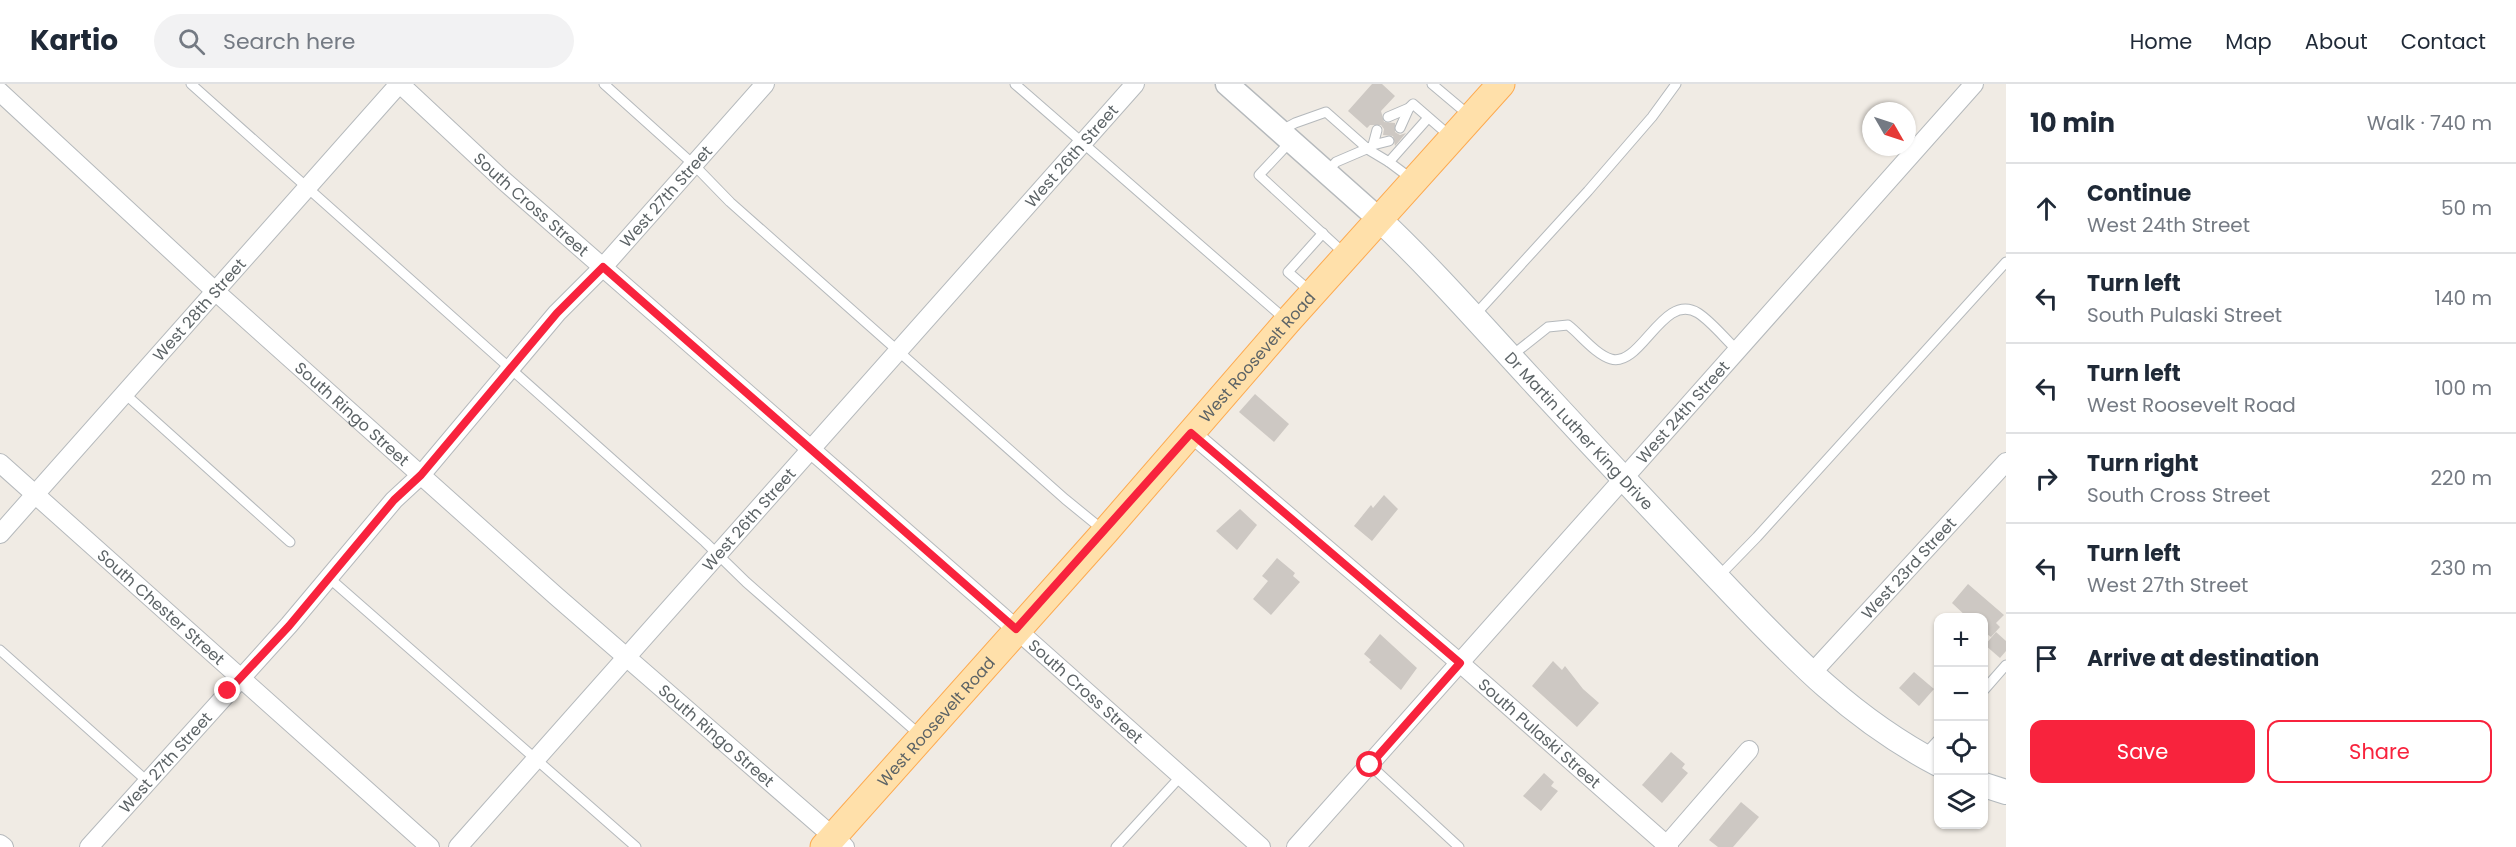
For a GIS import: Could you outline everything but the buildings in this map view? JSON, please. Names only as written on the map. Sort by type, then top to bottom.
[{"type":"main road","name":"West Roosevelt Road","points":[[834,844],[922,736],[1105,532],[1287,322],[1501,84]]},
{"type":"main road","name":"Dr Martin Luther King Drive","points":[[1380,220],[1474,316],[1623,480],[1811,674],[1856,712],[1934,753]]},
{"type":"main road","points":[[1988,786],[2006,792]]},
{"type":"street","name":"West 28th Street","points":[[0,534],[400,84]]},
{"type":"street","name":"South Cross Street","points":[[400,84],[503,180],[1016,629],[1261,847]]},
{"type":"street","name":"West 27th Street","points":[[89,847],[289,626],[328,577],[394,500],[421,475],[557,313],[603,267],[765,84]]},
{"type":"street","name":"West 26th Street","points":[[458,847],[1134,84]]},
{"type":"street","name":"Dr Martin Luther King Drive","points":[[1227,84],[1380,220]]},
{"type":"street","name":"West 24th Street","points":[[1296,847],[1974,84]]},
{"type":"street","name":"South Ringo Street","points":[[0,92],[215,291],[834,844]]},
{"type":"street","name":"South Pulaski Street","points":[[1191,433],[1460,663],[1667,846]]},
{"type":"street","name":"West 23rd Street","points":[[1811,674],[2006,462]]},
{"type":"street","name":"South Chester Street","points":[[0,463],[430,847]]},
{"type":"street","points":[[1667,846],[1749,750]]},
{"type":"street","points":[[0,844],[4,847]]},
{"type":"lane","points":[[191,84],[922,736]]},
{"type":"lane","points":[[604,84],[693,164],[730,202],[1105,532]]},
{"type":"lane","points":[[1015,84],[1287,322]]},
{"type":"lane","points":[[1432,84],[1472,117]]},
{"type":"lane","points":[[1474,316],[1588,191],[1652,117],[1676,84]]},
{"type":"lane","points":[[1388,117],[1413,104],[1453,139]]},
{"type":"lane","points":[[1400,128],[1409,108]]},
{"type":"lane","points":[[1347,256],[1260,175],[1295,123],[1326,112],[1415,181]]},
{"type":"lane","points":[[1389,162],[1428,118]]},
{"type":"lane","points":[[1371,147],[1377,130]]},
{"type":"lane","points":[[1326,172],[1336,162],[1389,141]]},
{"type":"lane","points":[[1313,294],[1288,272],[1323,233]]},
{"type":"lane","points":[[1717,577],[1757,537],[2006,262]]},
{"type":"lane","points":[[1510,357],[1538,333],[1548,327],[1562,324],[1568,325],[1600,352],[1612,359],[1620,359],[1630,354],[1663,320],[1676,312],[1687,309],[1697,312],[1738,351]]},
{"type":"lane","points":[[124,393],[290,542]]},
{"type":"lane","points":[[328,577],[636,847]]},
{"type":"lane","points":[[0,650],[147,781]]},
{"type":"lane","points":[[1988,685],[2006,665]]},
{"type":"lane","points":[[1370,765],[1459,847]]},
{"type":"lane","points":[[1116,847],[1180,777]]},
{"type":"route","points":[[228,691],[289,626],[394,500],[421,475],[557,313],[603,267],[1016,629],[1191,433],[1460,663],[1370,765]]}]
